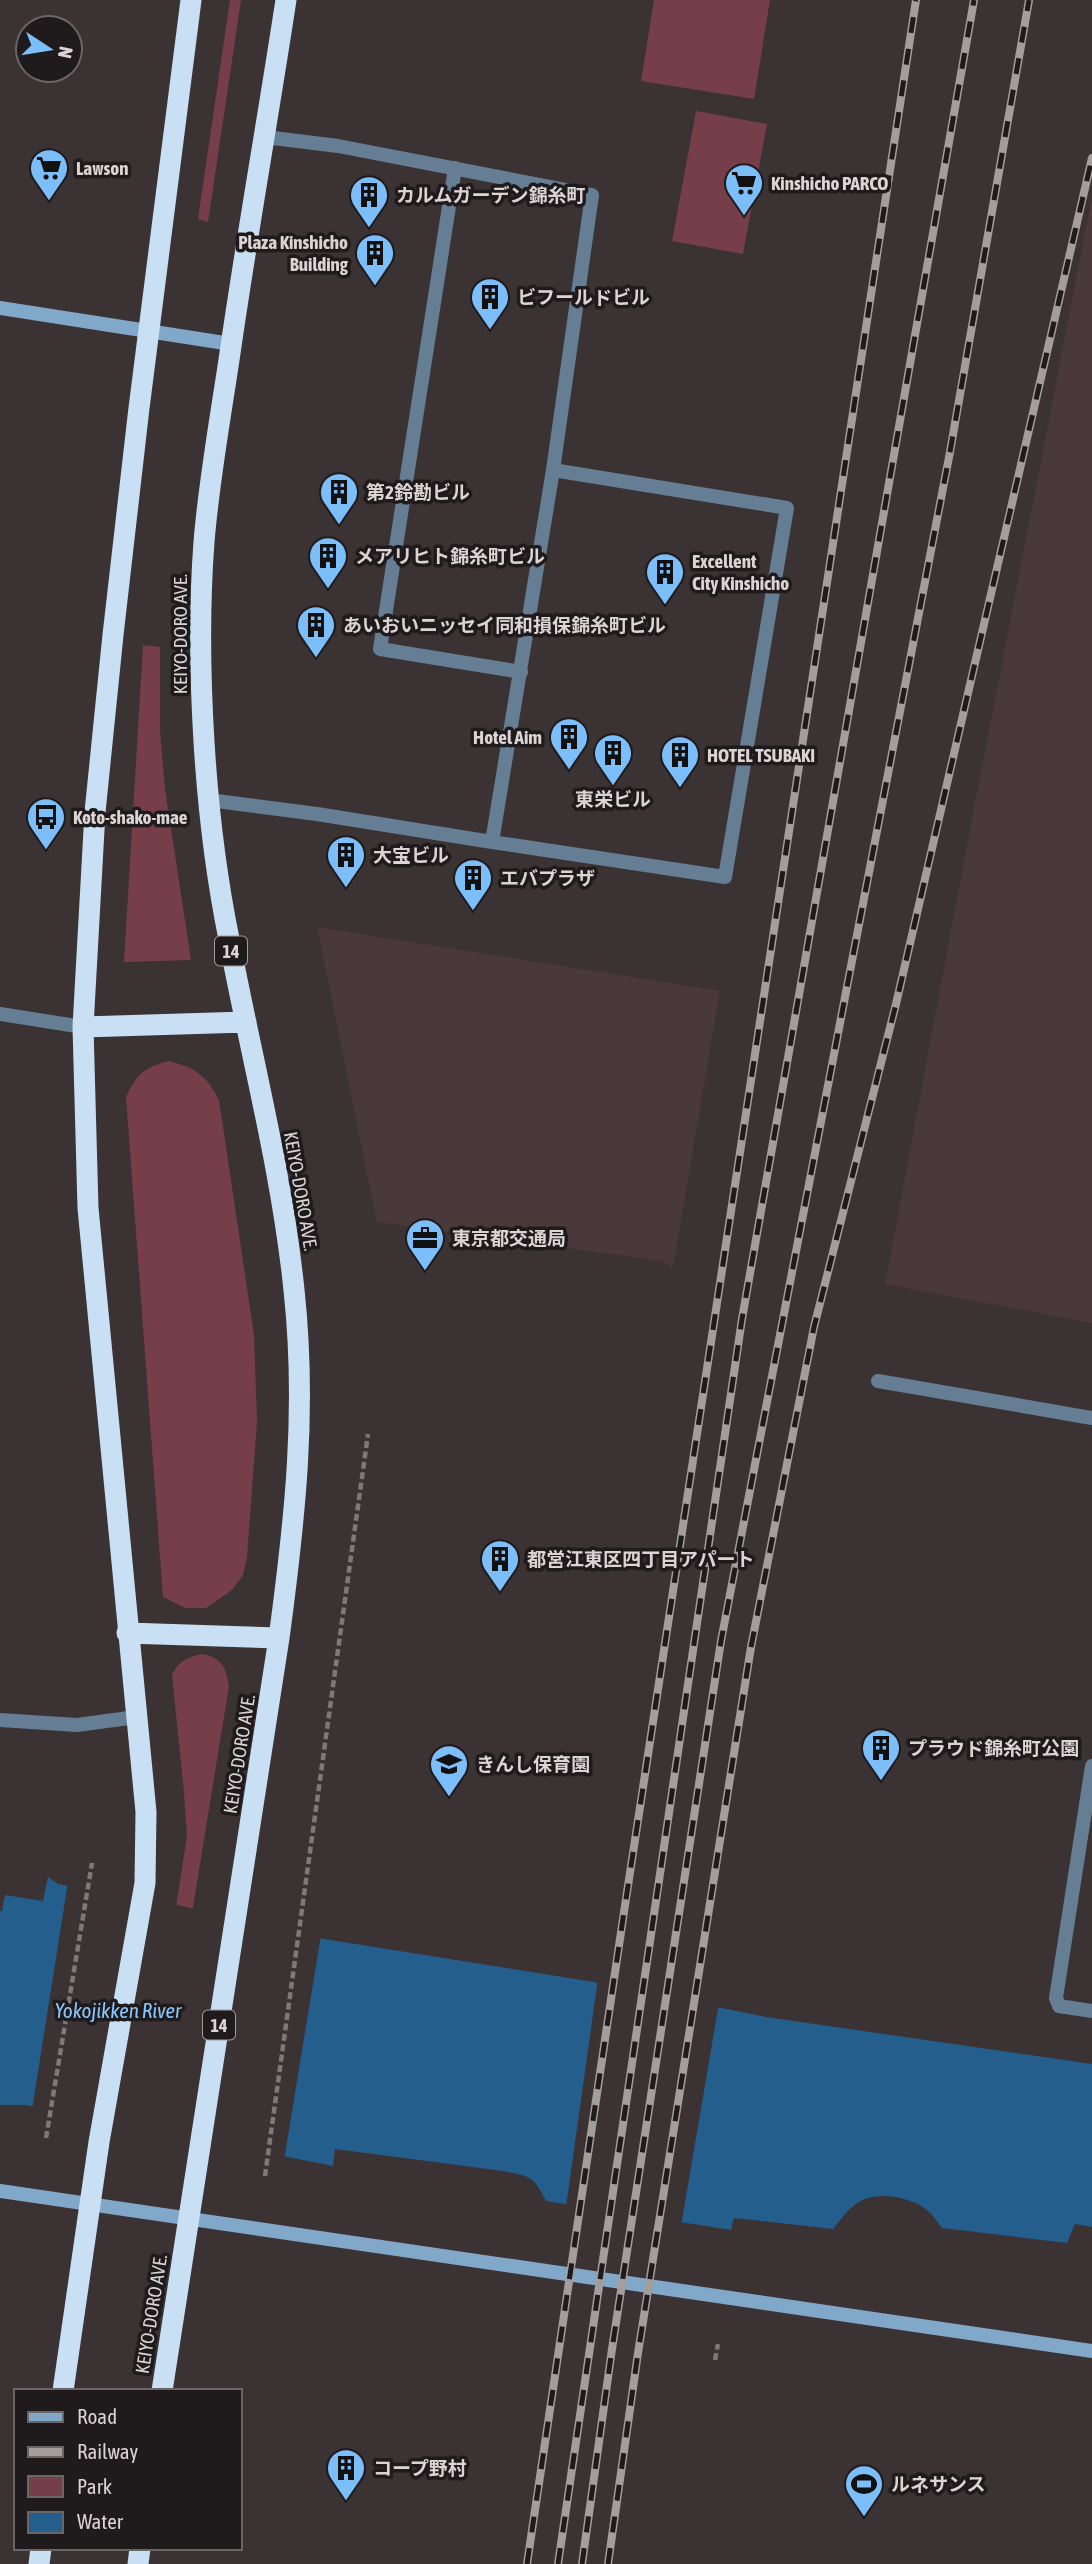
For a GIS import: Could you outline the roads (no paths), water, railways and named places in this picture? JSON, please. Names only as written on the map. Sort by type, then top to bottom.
[{"type":"highway","points":[[63,2389],[89,2204],[145,1883],[148,1848],[88,1208],[83,1027],[95,812],[113,635],[191,0]]},
{"type":"highway","name":"KEIYO-DORO AVE.","points":[[162,2389],[279,1638],[294,1527],[301,1440],[301,1365],[285,1217],[228,937],[209,800],[204,740],[201,634],[204,540],[286,0]]},
{"type":"highway","points":[[83,1027],[246,1022]]},
{"type":"highway","points":[[127,1633],[279,1638]]},
{"type":"street","points":[[265,137],[338,146],[593,195],[553,470],[492,842]]},
{"type":"street","points":[[455,168],[380,649],[521,672]]},
{"type":"street","points":[[0,308],[232,344]]},
{"type":"street","points":[[209,800],[725,877],[787,508],[553,470]]},
{"type":"street","points":[[0,1014],[83,1027]]},
{"type":"street","points":[[878,1381],[1092,1418]]},
{"type":"street","points":[[0,1720],[78,1725],[136,1717]]},
{"type":"street","points":[[1092,1766],[1056,1998],[1059,2006],[1092,2011]]},
{"type":"street","points":[[0,2191],[1092,2351]]},
{"type":"water","name":"Yokojikken River","points":[[48,1877],[58,1884],[324,1939],[594,1982],[766,2017],[1092,2064],[1092,2227],[1075,2224],[1067,2243],[942,2228],[922,2206],[898,2198],[880,2196],[855,2204],[833,2229],[734,2218],[731,2230],[546,2201],[530,2178],[503,2171],[335,2149],[333,2166],[26,2105],[0,2105],[0,1911],[5,1895],[43,1901]]},
{"type":"railway","points":[[527,2564],[916,0]]},
{"type":"railway","points":[[558,2564],[742,1319],[974,0]]},
{"type":"railway","points":[[582,2564],[612,2349],[721,1641],[950,452],[1029,0]]},
{"type":"railway","points":[[608,2564],[638,2353],[751,1647],[814,1327],[896,1004],[1092,158]]},
{"type":"place","name":"Lawson","points":[[49,202]]},
{"type":"place","name":"Kinshicho PARCO","points":[[744,217]]},
{"type":"place","name":"カルムガーデン錦糸町","points":[[369,229]]},
{"type":"place","name":"Plaza Kinshicho Building","points":[[375,287]]},
{"type":"place","name":"ビフールドビル","points":[[490,331]]},
{"type":"place","name":"第2鈴勘ビル","points":[[339,526]]},
{"type":"place","name":"メアリヒト錦糸町ビル","points":[[328,590]]},
{"type":"place","name":"Excellent City Kinshicho","points":[[665,606]]},
{"type":"place","name":"あいおいニッセイ同和損保錦糸町ビル","points":[[316,659]]},
{"type":"place","name":"Hotel Aim","points":[[569,771]]},
{"type":"place","name":"東栄ビル","points":[[613,787]]},
{"type":"place","name":"HOTEL TSUBAKI","points":[[680,789]]},
{"type":"place","name":"Koto-shako-mae","points":[[46,851]]},
{"type":"place","name":"大宝ビル","points":[[346,889]]},
{"type":"place","name":"エバプラザ","points":[[473,912]]},
{"type":"place","name":"東京都交通局","points":[[425,1272]]},
{"type":"place","name":"都営江東区四丁目アパート","points":[[500,1593]]},
{"type":"place","name":"プラウド錦糸町公園","points":[[881,1782]]},
{"type":"place","name":"きんし保育園","points":[[449,1798]]},
{"type":"place","name":"コープ野村","points":[[346,2502]]},
{"type":"place","name":"ルネサンス","points":[[864,2518]]}]
